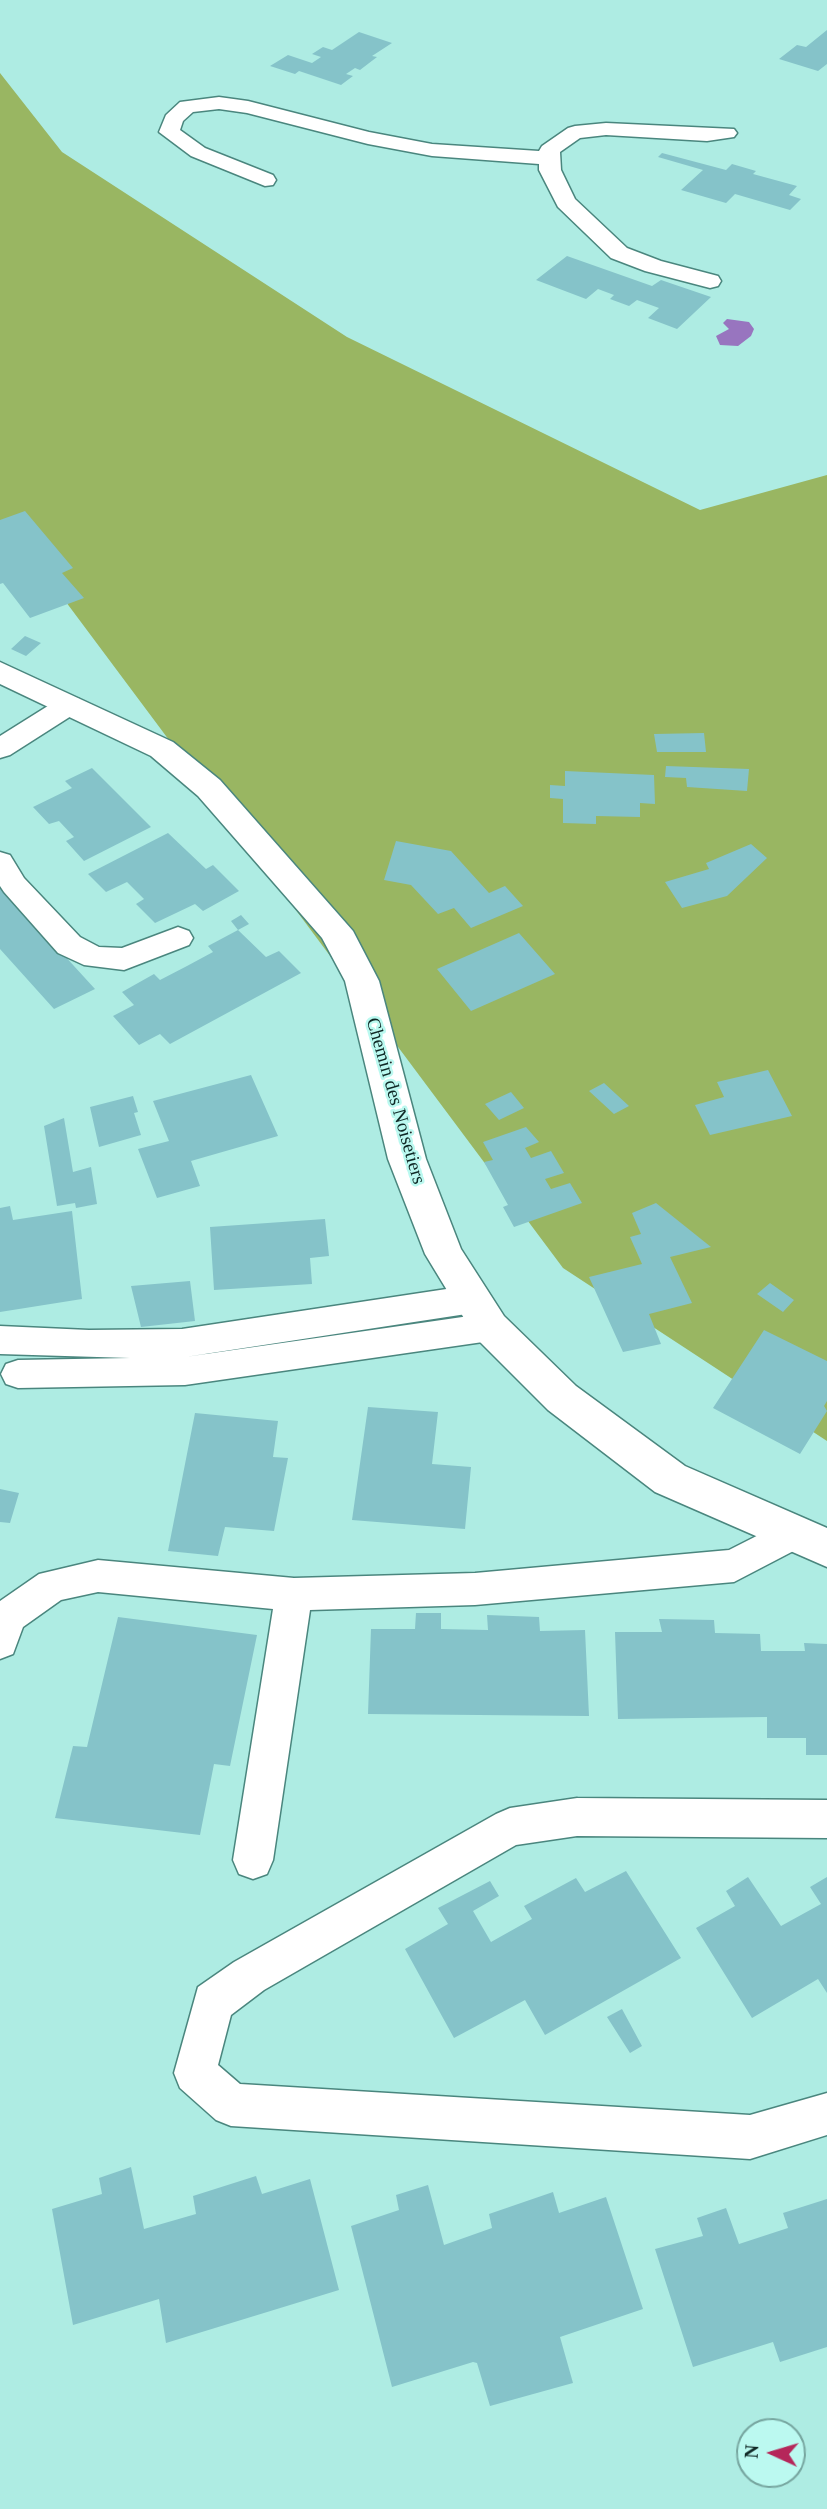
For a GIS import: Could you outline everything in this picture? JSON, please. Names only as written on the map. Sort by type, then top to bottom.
[{"type":"street","name":"Chemin des Noisetiers","points":[[0,672],[162,749],[209,788],[336,931],[362,981],[407,1159],[444,1254],[482,1313],[562,1398],[670,1479],[827,1548]]},
{"type":"lane","points":[[265,180],[198,152],[169,132],[173,118],[187,106],[219,103],[248,107],[368,138],[432,150],[549,158]]},
{"type":"lane","points":[[710,281],[619,253],[566,202],[551,170],[549,150],[575,132],[606,129],[707,135],[727,133]]},
{"type":"lane","points":[[0,749],[69,705]]},
{"type":"lane","points":[[0,862],[14,885],[69,945],[95,957],[124,959],[178,938]]},
{"type":"lane","points":[[0,1340],[89,1344],[182,1343],[482,1313]]},
{"type":"lane","points":[[19,1374],[185,1371],[482,1313]]},
{"type":"lane","points":[[0,1642],[7,1617],[52,1586],[97,1576],[294,1594],[475,1589],[734,1566],[792,1534]]},
{"type":"lane","points":[[253,1860],[294,1594]]},
{"type":"lane","points":[[827,1819],[577,1817],[510,1827],[249,1976],[213,2002],[195,2073],[230,2105],[750,2137],[827,2114]]},
{"type":"green space","points":[[0,73],[62,152],[347,337],[700,510],[827,475],[827,1441],[563,1268],[63,598],[0,547]]},
{"type":"shaded area","points":[[727,319],[749,322],[754,329],[751,336],[738,346],[720,345],[716,336],[729,329],[723,323]]},
{"type":"building","points":[[827,30],[827,64],[818,71],[779,59],[797,45],[806,47]]},
{"type":"building","points":[[359,32],[392,43],[372,56],[377,57],[360,70],[355,68],[346,74],[353,76],[341,85],[299,71],[295,74],[270,66],[288,55],[312,63],[321,57],[312,54],[323,47],[332,50]]},
{"type":"building","points":[[662,153],[726,170],[732,164],[756,171],[753,174],[797,186],[789,195],[801,199],[790,210],[735,194],[726,203],[681,190],[703,170],[658,157]]},
{"type":"building","points":[[567,256],[652,286],[661,280],[711,297],[677,329],[648,318],[659,308],[637,300],[629,306],[610,299],[614,295],[598,289],[586,299],[536,280]]},
{"type":"building","points":[[25,511],[73,568],[62,573],[84,598],[30,618],[3,583],[0,584],[0,520]]},
{"type":"building","points":[[25,636],[41,643],[26,656],[11,649]]},
{"type":"building","points":[[704,733],[706,752],[657,752],[654,734]]},
{"type":"building","points":[[666,766],[749,769],[747,791],[687,787],[686,778],[665,777]]},
{"type":"building","points":[[92,768],[151,827],[84,861],[66,841],[74,837],[59,821],[49,824],[33,807],[72,788],[65,781]]},
{"type":"building","points":[[565,771],[654,775],[655,804],[640,803],[640,817],[596,816],[596,824],[563,823],[563,799],[550,798],[550,785],[565,786]]},
{"type":"building","points":[[168,833],[206,869],[213,865],[239,891],[203,911],[195,904],[155,923],[136,904],[144,899],[127,882],[106,892],[88,874]]},
{"type":"building","points":[[396,841],[451,851],[489,893],[505,886],[523,906],[471,928],[454,908],[438,914],[411,885],[384,880]]},
{"type":"building","points":[[751,844],[767,858],[727,896],[682,908],[665,882],[709,869],[706,863]]},
{"type":"building","points":[[0,885],[95,989],[54,1009],[0,949]]},
{"type":"building","points":[[241,915],[249,924],[238,930],[231,921]]},
{"type":"building","points":[[238,930],[266,957],[279,951],[301,973],[170,1044],[160,1034],[139,1045],[113,1016],[134,1005],[122,992],[154,974],[160,980],[187,966],[213,952],[208,946]]},
{"type":"building","points":[[519,933],[555,974],[471,1011],[437,969]]},
{"type":"building","points":[[768,1070],[792,1116],[710,1135],[695,1105],[724,1097],[717,1082]]},
{"type":"building","points":[[251,1075],[278,1136],[191,1161],[200,1186],[157,1198],[138,1149],[169,1141],[153,1101]]},
{"type":"building","points":[[604,1083],[629,1106],[614,1114],[589,1091]]},
{"type":"building","points":[[511,1092],[524,1108],[499,1120],[485,1104]]},
{"type":"building","points":[[133,1096],[138,1112],[134,1113],[141,1135],[99,1147],[90,1107]]},
{"type":"building","points":[[64,1118],[73,1172],[91,1167],[97,1204],[76,1208],[75,1203],[57,1206],[44,1126]]},
{"type":"building","points":[[526,1127],[539,1142],[525,1148],[531,1158],[551,1151],[564,1173],[545,1179],[551,1189],[570,1183],[582,1203],[514,1227],[503,1207],[508,1205],[484,1162],[493,1160],[483,1142]]},
{"type":"building","points":[[656,1203],[711,1247],[670,1257],[692,1303],[649,1314],[661,1344],[623,1352],[589,1277],[642,1264],[630,1237],[641,1234],[632,1213]]},
{"type":"building","points":[[10,1206],[13,1220],[72,1211],[82,1299],[0,1312],[0,1208]]},
{"type":"building","points":[[325,1219],[329,1256],[310,1258],[312,1284],[214,1290],[210,1227]]},
{"type":"building","points":[[190,1281],[195,1321],[141,1327],[131,1286]]},
{"type":"building","points":[[770,1283],[794,1300],[783,1312],[757,1294]]},
{"type":"building","points":[[764,1330],[827,1361],[827,1401],[824,1406],[827,1411],[800,1454],[713,1408]]},
{"type":"building","points":[[368,1407],[438,1412],[432,1464],[471,1467],[465,1529],[352,1520]]},
{"type":"building","points":[[195,1413],[278,1421],[273,1457],[288,1458],[274,1531],[225,1527],[218,1556],[168,1551]]},
{"type":"building","points":[[0,1489],[19,1493],[10,1523],[0,1522]]},
{"type":"building","points":[[416,1613],[441,1613],[441,1629],[488,1630],[487,1615],[539,1617],[540,1631],[585,1630],[589,1716],[368,1714],[371,1629],[415,1629]]},
{"type":"building","points":[[118,1617],[257,1635],[230,1766],[214,1764],[200,1835],[55,1818],[73,1746],[87,1747]]},
{"type":"building","points":[[659,1619],[714,1620],[715,1633],[760,1634],[761,1651],[805,1651],[804,1643],[827,1644],[827,1755],[806,1755],[806,1738],[767,1738],[767,1717],[618,1719],[615,1632],[662,1632]]},
{"type":"building","points":[[626,1871],[681,1958],[545,2035],[525,2000],[454,2038],[405,1949],[448,1924],[438,1908],[490,1881],[499,1896],[473,1911],[491,1942],[532,1919],[524,1906],[576,1878],[585,1892]]},
{"type":"building","points":[[748,1877],[781,1926],[821,1904],[810,1887],[827,1877],[827,1993],[818,1979],[752,2018],[696,1928],[735,1906],[726,1891]]},
{"type":"building","points":[[622,2009],[642,2046],[630,2053],[607,2017]]},
{"type":"building","points":[[131,2167],[144,2229],[196,2214],[193,2196],[256,2176],[262,2194],[310,2179],[339,2290],[166,2343],[159,2299],[73,2325],[52,2209],[102,2194],[99,2178]]},
{"type":"building","points":[[428,2185],[444,2245],[492,2228],[489,2214],[553,2192],[559,2213],[606,2197],[643,2309],[560,2337],[573,2383],[490,2406],[477,2363],[473,2362],[392,2387],[351,2226],[399,2210],[396,2195]]},
{"type":"building","points":[[827,2199],[827,2347],[780,2362],[773,2342],[693,2367],[655,2249],[703,2236],[697,2218],[726,2208],[739,2244],[788,2228],[783,2213]]}]
